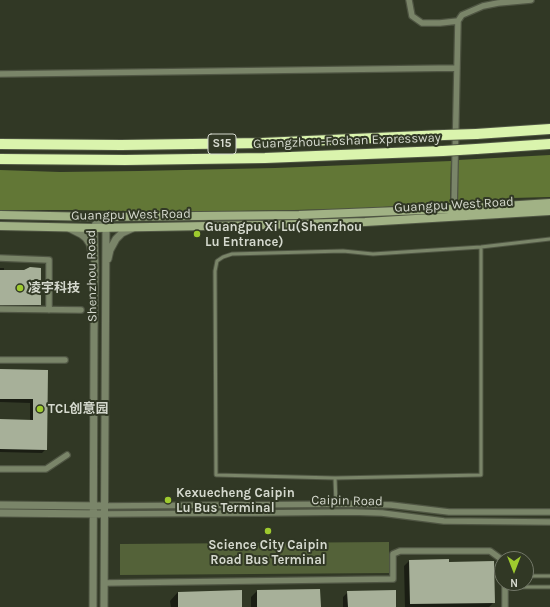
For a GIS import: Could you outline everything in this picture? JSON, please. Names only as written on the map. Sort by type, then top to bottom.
[{"type":"highway","name":"Guangzhou-Foshan Expressway","points":[[0,144],[121,145],[262,143],[476,134],[550,129]]},
{"type":"highway","name":"Guangzhou-Foshan Expressway","points":[[0,159],[125,160],[265,158],[443,151],[550,144]]},
{"type":"main road","name":"Guangpu West Road","points":[[0,215],[99,217],[299,215],[454,209],[550,203]]},
{"type":"main road","name":"Guangpu West Road","points":[[0,226],[94,228],[365,222],[550,211]]},
{"type":"street","points":[[409,0],[412,16],[422,23],[458,21]]},
{"type":"street","points":[[454,209],[458,21],[462,15],[483,6],[531,0]]},
{"type":"street","points":[[0,74],[457,68]]},
{"type":"street","name":"Shenzhou Road","points":[[99,217],[106,227],[104,607]]},
{"type":"street","name":"Shenzhou Road","points":[[93,607],[94,228],[99,217]]},
{"type":"street","points":[[66,227],[86,238],[90,244],[95,268]]},
{"type":"street","points":[[105,272],[110,250],[113,244],[122,233],[134,227]]},
{"type":"street","points":[[0,258],[49,260],[49,310]]},
{"type":"street","points":[[0,309],[82,310]]},
{"type":"street","points":[[0,360],[65,360]]},
{"type":"street","points":[[0,469],[46,469],[67,455]]},
{"type":"street","name":"Caipin Road","points":[[0,505],[104,506],[336,504],[391,505],[449,512],[550,512]]},
{"type":"street","name":"Caipin Road","points":[[0,513],[104,514],[351,512],[382,513],[444,521],[550,522]]},
{"type":"street","points":[[104,583],[393,579],[393,554],[400,551],[490,551],[494,554]]},
{"type":"street","points":[[505,591],[505,607]]},
{"type":"lane","points":[[481,247],[481,475],[335,478],[216,475],[215,271],[217,261],[223,256],[232,254],[343,251],[373,254],[481,247],[550,239]]},
{"type":"lane","points":[[335,478],[336,504]]},
{"type":"lane","points":[[534,576],[550,576]]},
{"type":"lane","points":[[534,587],[550,588]]},
{"type":"green space","points":[[550,155],[550,197],[512,198],[458,203],[458,160]]},
{"type":"green space","points":[[451,161],[450,203],[349,209],[186,212],[0,210],[0,170],[60,172],[138,171],[275,168]]},
{"type":"green space","points":[[389,542],[389,573],[120,575],[120,544]]},
{"type":"building","name":"凌宇科技","points":[[30,267],[41,268],[41,305],[0,305],[0,270],[24,270]]},
{"type":"building","name":"TCL创意园","points":[[0,369],[48,370],[47,450],[0,449],[0,419],[33,420],[33,399],[0,399]]},
{"type":"building","points":[[449,559],[449,562],[494,561],[495,603],[410,604],[409,560]]},
{"type":"building","points":[[320,589],[321,607],[257,607],[257,590]]},
{"type":"building","points":[[242,590],[242,607],[178,607],[178,592]]},
{"type":"building","points":[[396,590],[396,607],[348,607],[347,591]]},
{"type":"place","name":"Guangpu Xi Lu(Shenzhou Lu Entrance)","points":[[197,234]]},
{"type":"place","name":"凌宇科技","points":[[20,288]]},
{"type":"place","name":"TCL创意园","points":[[40,409]]},
{"type":"place","name":"Kexuecheng Caipin Lu Bus Terminal","points":[[168,500]]},
{"type":"place","name":"Science City Caipin Road Bus Terminal","points":[[268,531]]}]
